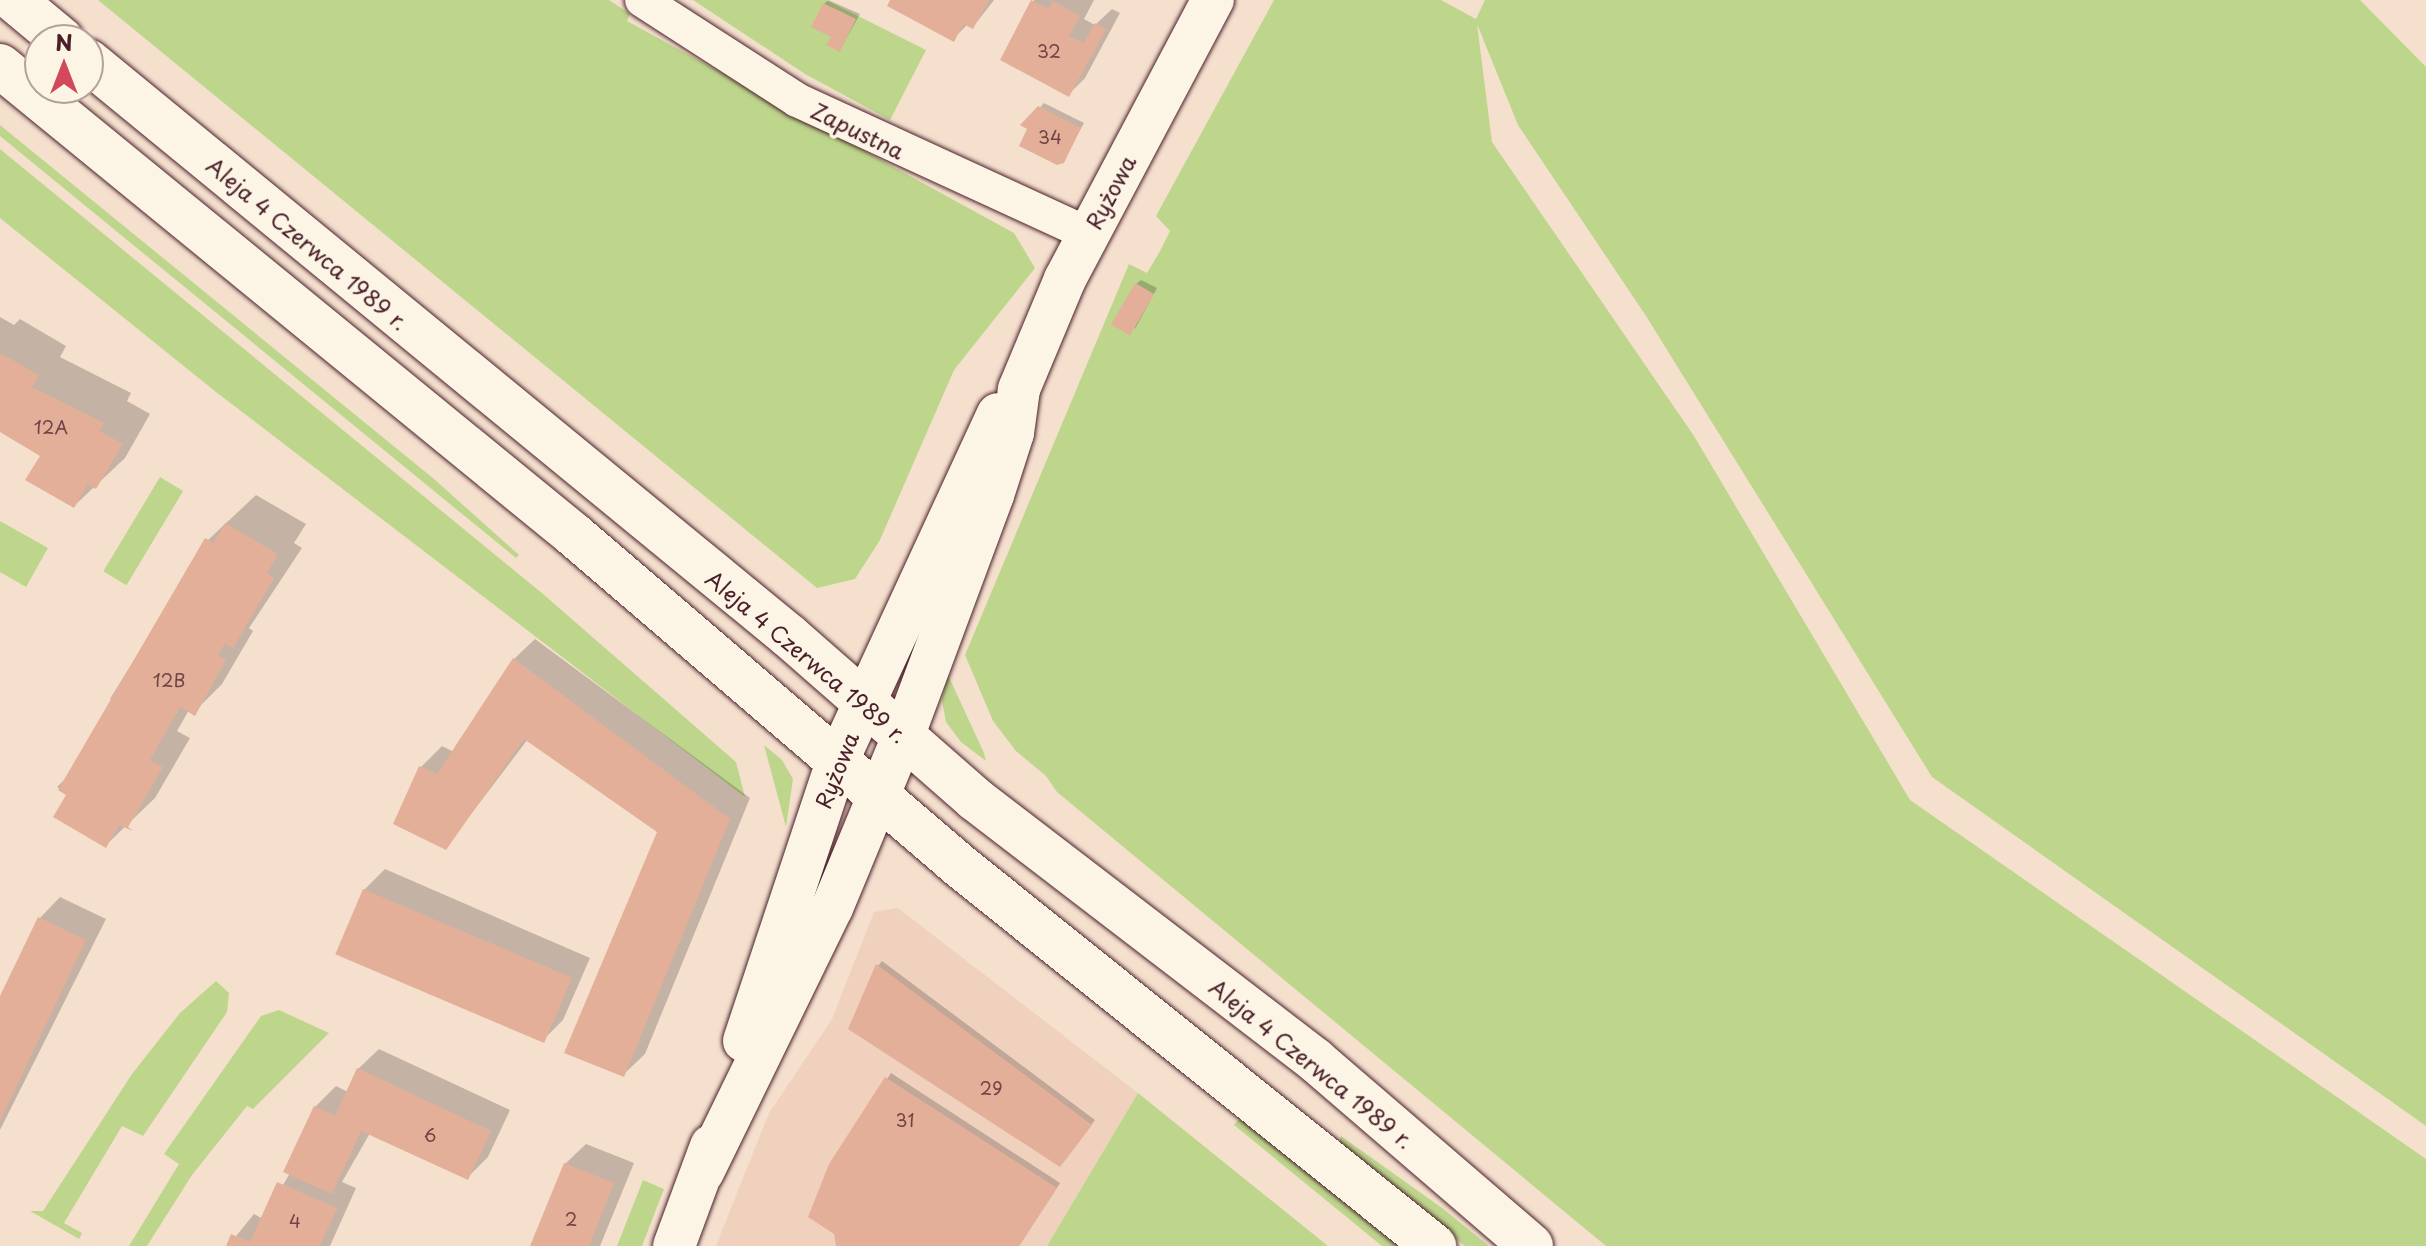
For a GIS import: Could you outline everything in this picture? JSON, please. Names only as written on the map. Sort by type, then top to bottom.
[{"type":"main road","points":[[14,0],[43,24]]},
{"type":"main road","points":[[0,66],[574,535],[837,762],[1434,1246]]},
{"type":"main road","name":"Aleja 4 Czerwca 1989 r.","points":[[104,74],[864,702],[991,811],[1315,1060],[1531,1246]]},
{"type":"street","name":"Zapustna","points":[[642,0],[797,100],[1088,234]]},
{"type":"street","name":"Ryżowa","points":[[674,1246],[703,1172],[837,762],[992,422],[1019,389],[1088,234],[1213,0]]},
{"type":"street","name":"Ryżowa","points":[[703,1172],[832,908],[876,794],[903,737],[993,495],[1013,433],[1019,389]]},
{"type":"shaded area","points":[[898,908],[1138,1093],[1047,1246],[716,1246],[769,1113],[832,1019],[874,912]]},
{"type":"green space","points":[[98,0],[609,0],[630,14],[627,21],[1014,233],[1035,268],[954,370],[880,540],[855,579],[817,588]]},
{"type":"green space","points":[[693,0],[826,0],[926,50],[890,120],[805,74]]},
{"type":"green space","points":[[1274,0],[1441,0],[1476,19],[1485,0],[2360,0],[2426,67],[2426,1126],[1932,777],[1646,316],[1518,125],[1477,24],[1492,142],[1694,436],[1910,800],[2426,1159],[2426,1246],[1606,1246],[1057,792],[1046,776],[1016,751],[993,721],[965,655],[1129,264],[1147,273],[1159,253],[1170,231],[1156,216]]},
{"type":"green space","points":[[0,125],[434,479],[519,555],[516,558],[0,136]]},
{"type":"green space","points":[[0,149],[543,594],[736,762],[745,797],[216,392],[0,218]]},
{"type":"green space","points":[[160,477],[183,491],[126,585],[103,571]]},
{"type":"green space","points":[[0,521],[48,548],[26,587],[0,572]]},
{"type":"green space","points":[[948,675],[986,761],[961,742],[946,722],[942,701]]},
{"type":"green space","points":[[764,745],[782,760],[793,779],[786,827]]},
{"type":"green space","points":[[216,981],[229,993],[227,1012],[143,1136],[122,1126],[64,1223],[82,1233],[79,1239],[30,1211],[43,1211],[132,1074],[180,1013]]},
{"type":"green space","points":[[279,1010],[329,1033],[253,1109],[247,1106],[192,1175],[147,1246],[129,1246],[179,1164],[164,1154],[261,1016]]},
{"type":"green space","points":[[1138,1093],[1328,1246],[1047,1246]]},
{"type":"green space","points":[[1238,1120],[1247,1120],[1399,1246],[1382,1246],[1234,1125]]},
{"type":"green space","points":[[1341,1136],[1442,1208],[1489,1246],[1465,1246],[1339,1143]]},
{"type":"green space","points":[[643,1180],[664,1189],[642,1246],[617,1246]]},
{"type":"building","points":[[890,0],[989,0],[973,29],[963,24],[954,42],[887,6]]},
{"type":"building","points":[[1031,0],[1049,9],[1053,1],[1080,16],[1069,36],[1084,43],[1095,23],[1106,29],[1069,97],[1000,60]]},
{"type":"building","points":[[823,3],[856,19],[840,52],[826,45],[831,37],[811,27]]},
{"type":"building","points":[[1038,106],[1081,128],[1064,163],[1057,165],[1019,146],[1027,129],[1020,125]]},
{"type":"building","points":[[1135,283],[1154,294],[1130,336],[1111,325]]},
{"type":"building","points":[[0,353],[39,375],[32,387],[104,423],[99,431],[123,444],[96,489],[88,484],[74,508],[25,480],[40,456],[0,432]]},
{"type":"building","points":[[225,523],[278,554],[267,573],[274,578],[233,648],[225,643],[218,655],[226,660],[195,716],[180,707],[150,760],[163,767],[128,827],[133,831],[119,825],[106,848],[53,817],[66,795],[58,790],[205,538],[214,543]]},
{"type":"building","points":[[513,658],[730,819],[624,1077],[564,1053],[657,832],[524,739],[446,850],[393,824],[419,766],[437,774]]},
{"type":"building","points":[[363,889],[572,978],[544,1043],[335,954]]},
{"type":"building","points":[[38,917],[86,940],[0,1121],[0,996]]},
{"type":"building","points":[[876,964],[1092,1125],[1060,1167],[848,1029]]},
{"type":"building","points":[[357,1068],[491,1131],[468,1180],[361,1131],[332,1194],[283,1172],[314,1106],[335,1116]]},
{"type":"building","points":[[885,1077],[1057,1188],[1019,1246],[836,1246],[834,1234],[808,1217],[829,1164]]},
{"type":"building","points":[[564,1163],[614,1183],[589,1246],[530,1246]]},
{"type":"building","points":[[277,1182],[337,1208],[320,1246],[226,1246],[231,1234],[250,1242]]}]
